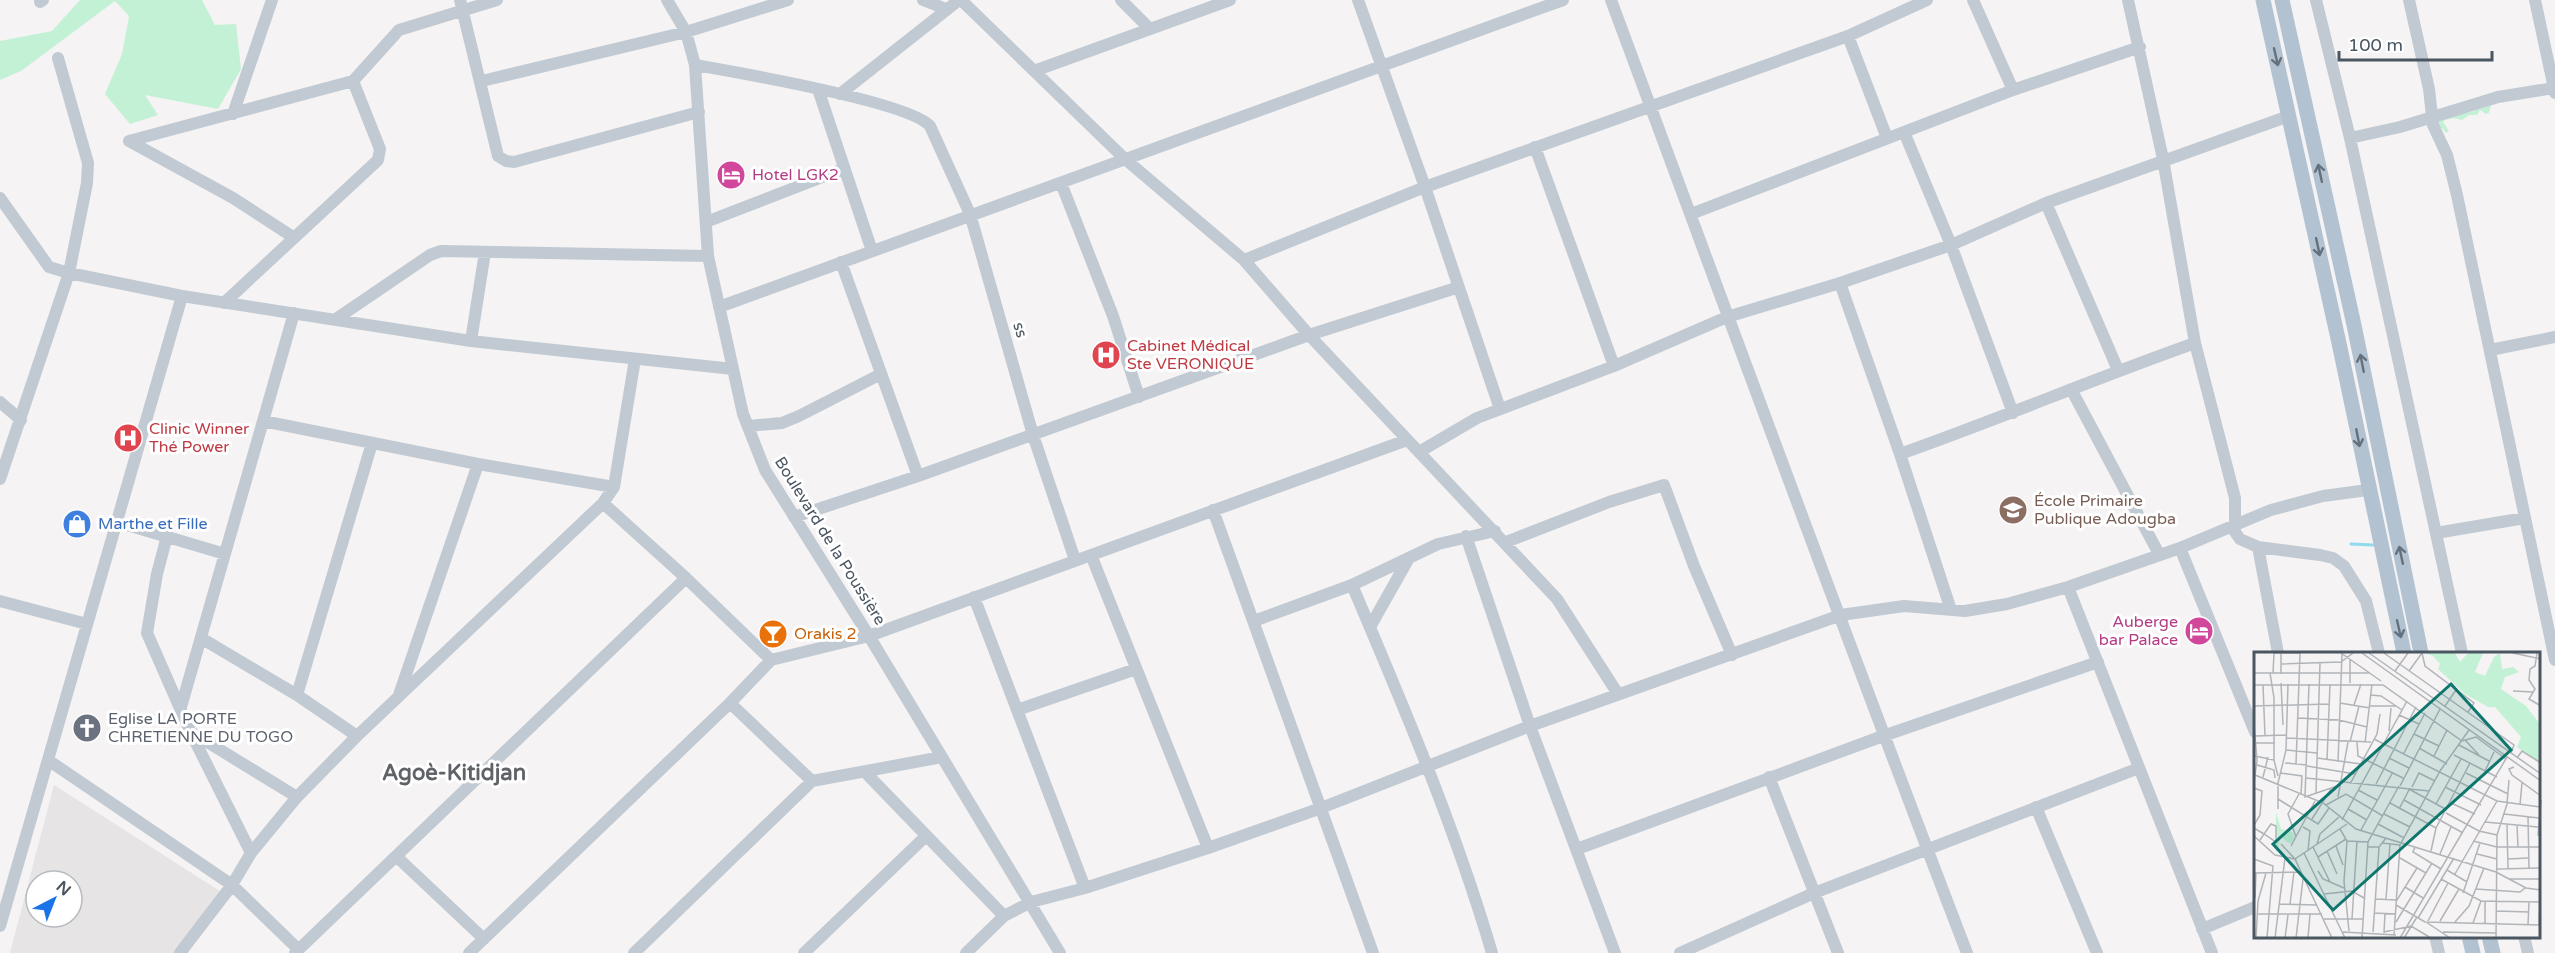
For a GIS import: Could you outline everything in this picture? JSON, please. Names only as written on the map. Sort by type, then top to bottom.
[{"type":"main road","points":[[2263,0],[2339,343],[2404,652]]},
{"type":"main road","points":[[2282,0],[2354,324],[2421,652]]},
{"type":"main road","points":[[2469,938],[2473,953]]},
{"type":"main road","points":[[2489,938],[2493,953]]},
{"type":"street","points":[[233,114],[272,0]]},
{"type":"street","points":[[293,237],[233,198],[129,141],[353,81],[399,30],[462,5],[496,0]]},
{"type":"street","name":"Boulevard de la Poussière","points":[[667,0],[686,32],[695,65],[708,256],[748,426],[765,470],[1032,902],[1060,953]]},
{"type":"street","points":[[482,81],[686,32],[788,0]]},
{"type":"street","points":[[923,0],[946,9]]},
{"type":"street","points":[[695,65],[840,94],[960,0],[1125,159],[1244,260],[1309,335],[1506,542],[1568,613],[1618,694]]},
{"type":"street","points":[[1121,0],[1149,28]]},
{"type":"street","points":[[1034,71],[1230,0]]},
{"type":"street","points":[[1358,0],[1425,187],[1500,409]]},
{"type":"street","points":[[719,307],[1563,0]]},
{"type":"street","points":[[1611,0],[1727,317],[1841,615],[1883,736],[1967,953]]},
{"type":"street","points":[[1244,260],[1425,187],[1848,36],[1927,0]]},
{"type":"street","points":[[1973,0],[2013,90]]},
{"type":"street","points":[[2128,0],[2163,159],[2195,343],[2235,498],[2234,526],[2240,539],[2258,547],[2320,555],[2333,558],[2344,566],[2366,601],[2379,652]]},
{"type":"street","points":[[2316,0],[2350,138],[2462,652]]},
{"type":"street","points":[[2409,0],[2429,89],[2431,117],[2447,155],[2454,181],[2555,660]]},
{"type":"street","points":[[2350,138],[2498,97],[2554,91],[2535,0]]},
{"type":"street","points":[[462,5],[482,81],[498,156],[506,161],[514,162],[699,112]]},
{"type":"street","points":[[1848,36],[1887,138]]},
{"type":"street","points":[[1691,214],[2013,90],[2140,47]]},
{"type":"street","points":[[0,479],[69,273],[87,183],[88,163],[58,58]]},
{"type":"street","points":[[224,303],[381,155],[353,81]]},
{"type":"street","points":[[818,89],[872,251]]},
{"type":"street","name":"ss","points":[[840,94],[919,117],[930,126],[970,214],[1033,435],[1075,560]]},
{"type":"street","points":[[1419,452],[1477,418],[1614,366],[1727,317],[1840,283],[1951,245],[2046,203],[2163,159],[2289,116]]},
{"type":"street","points":[[1904,132],[1951,245],[2013,413]]},
{"type":"street","points":[[1534,147],[1614,366]]},
{"type":"street","points":[[706,222],[843,169]]},
{"type":"street","points":[[1061,183],[1113,316],[1139,397]]},
{"type":"street","points":[[0,198],[49,267],[69,273],[182,296],[471,341],[733,369]]},
{"type":"street","points":[[2046,203],[2118,370]]},
{"type":"street","points":[[336,319],[435,252],[708,256]]},
{"type":"street","points":[[471,341],[485,252]]},
{"type":"street","points":[[841,262],[918,477]]},
{"type":"street","points":[[1840,283],[1900,454],[1951,610]]},
{"type":"street","points":[[794,517],[918,477],[1309,335],[1459,287]]},
{"type":"street","points":[[0,926],[182,296]]},
{"type":"street","points":[[181,707],[294,313]]},
{"type":"street","points":[[2490,350],[2555,337]]},
{"type":"street","points":[[1900,454],[2013,413],[2118,370],[2195,343]]},
{"type":"street","points":[[180,953],[231,885],[250,853],[297,797],[357,736],[603,503],[614,487],[635,359]]},
{"type":"street","points":[[748,426],[782,423],[881,374]]},
{"type":"street","points":[[2071,389],[2159,554]]},
{"type":"street","points":[[0,402],[21,420]]},
{"type":"street","points":[[263,421],[478,464],[614,487]]},
{"type":"street","points":[[469,953],[730,703],[771,660],[869,636],[1407,440]]},
{"type":"street","points":[[297,695],[372,443]]},
{"type":"street","points":[[398,698],[478,464]]},
{"type":"street","points":[[1506,542],[1609,502],[1664,485],[1694,566],[1732,655]]},
{"type":"street","points":[[966,953],[1004,916],[1032,902],[1085,888],[1208,848],[1321,808],[1530,726],[1841,615],[1904,606],[1965,611],[1996,607],[2068,586],[2180,548],[2297,502],[2368,490]]},
{"type":"street","points":[[603,503],[686,578],[771,660]]},
{"type":"street","points":[[1213,510],[1373,953]]},
{"type":"street","points":[[2436,533],[2525,518]]},
{"type":"street","points":[[117,522],[225,554]]},
{"type":"street","points":[[1254,621],[1352,585],[1438,544],[1495,531]]},
{"type":"street","points":[[167,536],[157,574],[147,633],[190,731],[250,853]]},
{"type":"street","points":[[1466,536],[1530,726],[1615,953]]},
{"type":"street","points":[[2258,547],[2278,652]]},
{"type":"street","points":[[2180,548],[2254,730]]},
{"type":"street","points":[[1091,555],[1208,848]]},
{"type":"street","points":[[1370,627],[1409,558]]},
{"type":"street","points":[[48,760],[231,885],[297,952],[686,578]]},
{"type":"street","points":[[1352,585],[1426,766],[1482,918],[1492,953]]},
{"type":"street","points":[[2068,586],[2212,953]]},
{"type":"street","points":[[974,597],[1085,888]]},
{"type":"street","points":[[0,601],[87,624]]},
{"type":"street","points":[[201,638],[297,695],[357,736]]},
{"type":"street","points":[[1577,849],[1883,736],[2098,662]]},
{"type":"street","points":[[1017,710],[1136,669]]},
{"type":"street","points":[[730,703],[812,780]]},
{"type":"street","points":[[190,731],[297,797]]},
{"type":"street","points":[[634,953],[812,780],[942,757]]},
{"type":"street","points":[[1680,953],[1709,948],[1814,893],[2139,768]]},
{"type":"street","points":[[865,772],[1004,916]]},
{"type":"street","points":[[1769,777],[1838,953]]},
{"type":"street","points":[[2036,807],[2097,953]]},
{"type":"street","points":[[804,953],[926,836]]},
{"type":"street","points":[[397,857],[484,939]]},
{"type":"street","points":[[2202,929],[2254,907]]},
{"type":"street","points":[[2435,938],[2439,953]]},
{"type":"street","points":[[2524,938],[2528,953]]},
{"type":"shaded area","points":[[54,785],[223,893],[174,953],[10,953],[24,900],[24,929],[84,929],[84,869],[32,869]]},
{"type":"green space","points":[[80,0],[202,0],[215,25],[236,24],[241,69],[218,109],[145,95],[158,115],[130,124],[105,94],[122,54],[129,16],[115,1],[21,71],[0,80],[0,41],[52,31]]},
{"type":"green space","points":[[2453,105],[2471,112],[2491,105],[2489,113],[2486,114],[2480,110],[2477,115],[2469,115],[2462,120],[2454,118],[2445,120],[2443,122],[2449,131],[2446,133],[2442,128],[2435,126],[2444,109]]},
{"type":"waterway","points":[[2351,544],[2373,545]]},
{"type":"place","name":"Hotel LGK2","points":[[731,175]]},
{"type":"place","name":"Cabinet Médical Ste VERONIQUE","points":[[1106,355]]},
{"type":"place","name":"Clinic Winner Thé Power","points":[[128,438]]},
{"type":"place","name":"École Primaire Publique Adougba","points":[[2013,510]]},
{"type":"place","name":"Marthe et Fille","points":[[77,524]]},
{"type":"place","name":"Auberge bar Palace","points":[[2199,631]]},
{"type":"place","name":"Orakis 2","points":[[773,634]]},
{"type":"place","name":"Eglise LA PORTE CHRETIENNE DU TOGO","points":[[87,728]]},
{"type":"district","name":"Agoè-Kitidjan","points":[[454,773]]}]
